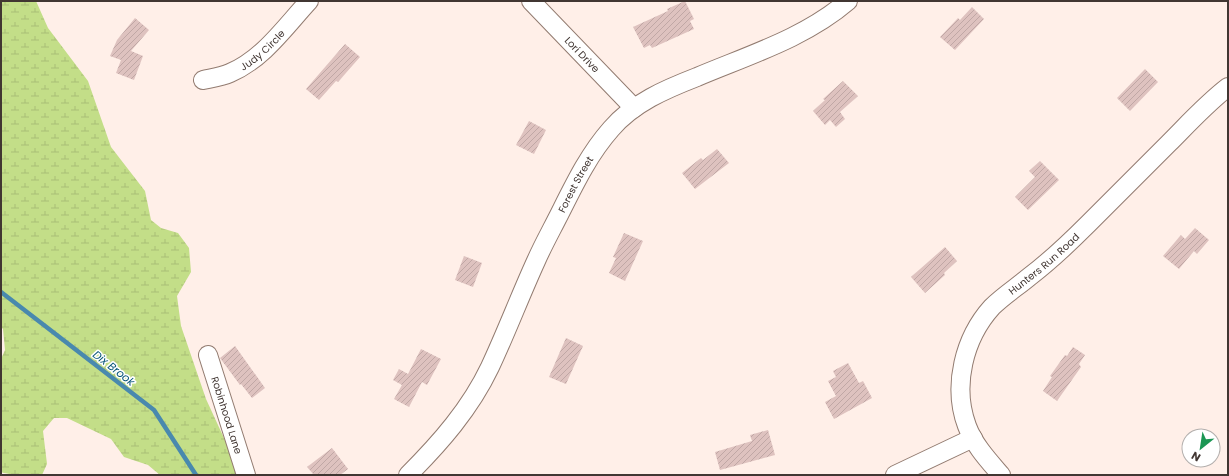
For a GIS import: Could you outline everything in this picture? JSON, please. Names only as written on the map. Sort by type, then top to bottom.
[{"type":"street","name":"Judy Circle","points":[[203,80],[229,74],[244,66],[260,54],[309,1]]},
{"type":"street","name":"Lori Drive","points":[[531,1],[634,108]]},
{"type":"street","name":"Forest Street","points":[[408,475],[434,449],[466,408],[489,368],[536,260],[576,180],[592,153],[612,128],[634,108],[662,91],[800,33],[826,18],[848,1]]},
{"type":"street","name":"Hunters Run Road","points":[[1001,475],[982,453],[973,438],[967,425],[963,409],[961,380],[965,353],[976,329],[992,307],[1074,238],[1201,111],[1228,87]]},
{"type":"street","name":"Robinhood Lane","points":[[208,355],[246,475]]},
{"type":"street","points":[[895,475],[973,438]]},
{"type":"green space","points":[[1,1],[36,1],[48,28],[88,81],[111,147],[145,191],[151,220],[161,228],[178,233],[189,248],[191,272],[177,296],[181,326],[206,399],[241,475],[160,475],[148,465],[124,457],[111,439],[67,418],[54,418],[43,431],[47,464],[42,475],[16,475],[1,472],[1,359],[5,350],[3,329],[1,327]]},
{"type":"building","points":[[685,1],[694,19],[690,21],[694,29],[652,48],[650,45],[644,48],[633,27],[668,11],[667,9]]},
{"type":"building","points":[[972,7],[984,19],[955,50],[940,37],[958,18],[960,20]]},
{"type":"building","points":[[135,18],[149,30],[131,51],[143,56],[134,80],[116,73],[121,60],[110,56],[117,40]]},
{"type":"building","points":[[345,44],[360,57],[338,82],[336,81],[319,100],[306,89]]},
{"type":"building","points":[[1145,69],[1158,82],[1130,111],[1117,98]]},
{"type":"building","points":[[843,81],[858,96],[840,112],[845,119],[836,127],[830,120],[825,125],[813,111],[825,100],[823,99]]},
{"type":"building","points":[[529,121],[546,130],[534,154],[516,145]]},
{"type":"building","points":[[717,149],[729,163],[695,189],[682,173],[701,158],[703,160]]},
{"type":"building","points":[[1040,161],[1059,180],[1028,210],[1015,197],[1035,177],[1029,171]]},
{"type":"building","points":[[1195,228],[1209,240],[1197,254],[1194,251],[1179,269],[1163,256],[1181,235],[1185,239]]},
{"type":"building","points":[[624,233],[643,241],[625,281],[609,273],[616,258],[613,257]]},
{"type":"building","points":[[945,247],[957,261],[944,273],[945,275],[925,293],[911,277]]},
{"type":"building","points":[[464,256],[482,263],[473,287],[455,280]]},
{"type":"building","points":[[566,338],[583,346],[566,384],[549,377]]},
{"type":"building","points":[[235,346],[265,388],[252,398],[241,384],[240,385],[220,358]]},
{"type":"building","points":[[1073,347],[1085,355],[1079,364],[1081,367],[1057,401],[1043,391],[1052,377],[1050,376],[1065,355],[1067,356]]},
{"type":"building","points":[[421,349],[441,359],[427,385],[422,382],[409,407],[394,399],[402,385],[393,380],[399,369],[408,374]]},
{"type":"building","points":[[848,363],[859,383],[863,381],[872,398],[834,419],[825,402],[836,396],[828,381],[836,377],[833,371]]},
{"type":"building","points":[[768,430],[775,455],[720,470],[715,452],[752,441],[750,435]]},
{"type":"building","points":[[332,448],[348,469],[340,475],[314,475],[307,467]]},
{"type":"waterway","name":"Dix Brook","points":[[1,292],[154,410],[196,475]]}]
